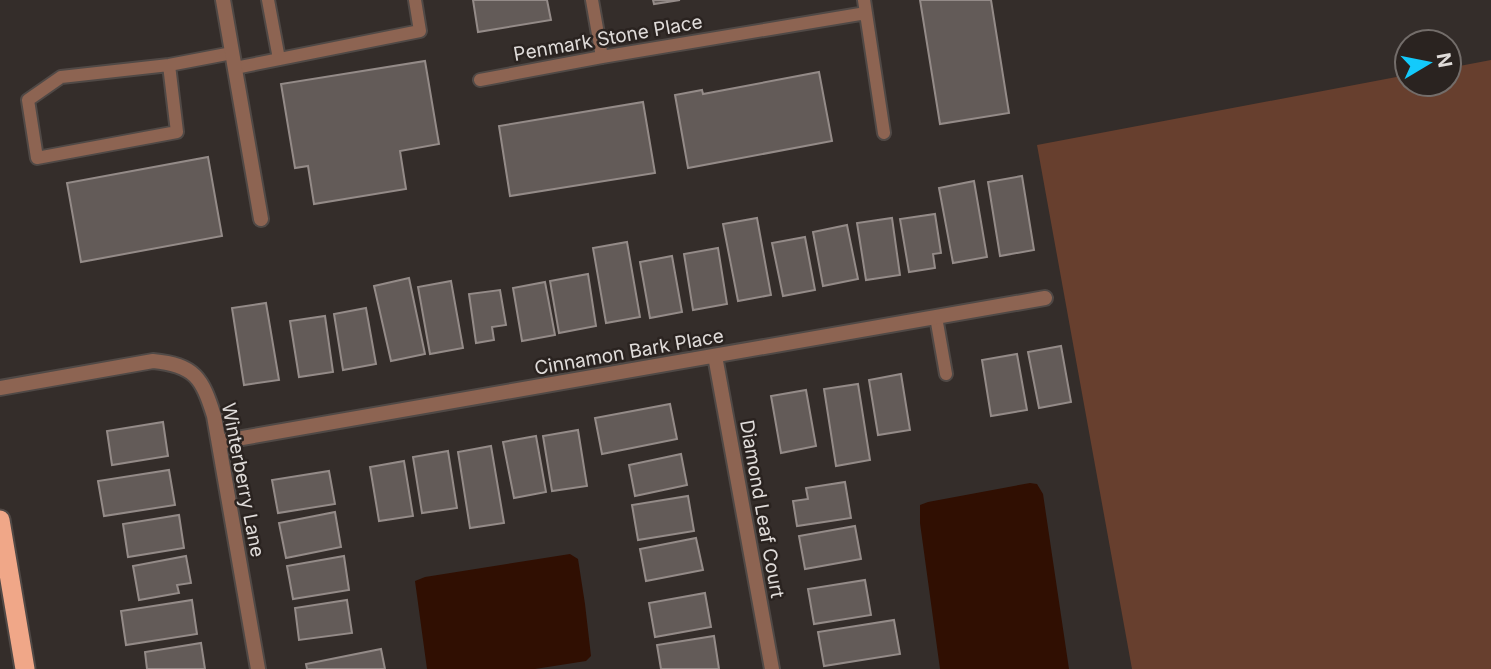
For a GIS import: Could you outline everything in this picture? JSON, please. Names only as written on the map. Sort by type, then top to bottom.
[{"type":"highway","points":[[0,520],[25,669]]},
{"type":"street","points":[[223,0],[261,219]]},
{"type":"street","name":"Cinnamon Bark Place","points":[[219,442],[1045,298]]},
{"type":"street","name":"Diamond Leaf Court","points":[[715,356],[772,669]]},
{"type":"street","name":"Winterberry Lane","points":[[0,388],[153,361],[173,363],[188,369],[199,380],[214,416],[258,669]]},
{"type":"lane","points":[[268,0],[279,59]]},
{"type":"lane","points":[[235,68],[420,31],[415,0]]},
{"type":"lane","points":[[592,0],[602,57]]},
{"type":"lane","points":[[863,0],[884,133]]},
{"type":"lane","name":"Penmark Stone Place","points":[[481,80],[866,13]]},
{"type":"lane","points":[[169,65],[177,132],[37,158],[28,100],[61,78],[169,65],[232,53]]},
{"type":"lane","points":[[936,317],[946,374]]},
{"type":"shaded area","points":[[1491,60],[1491,669],[1132,669],[1037,145],[1393,78],[1393,98],[1463,98],[1463,65]]},
{"type":"shaded area","points":[[1030,483],[1037,484],[1043,494],[1069,669],[940,669],[920,523],[920,505]]},
{"type":"shaded area","points":[[570,554],[578,559],[585,604],[591,656],[586,661],[535,669],[427,669],[415,581],[425,577]]},
{"type":"building","points":[[473,0],[547,0],[551,20],[478,32]]},
{"type":"building","points":[[653,0],[680,0],[654,4]]},
{"type":"building","points":[[920,0],[991,0],[1009,113],[940,124]]},
{"type":"building","points":[[425,61],[439,144],[400,151],[406,189],[314,204],[308,166],[295,168],[281,84]]},
{"type":"building","points":[[819,72],[832,141],[688,168],[675,95],[702,90],[703,94]]},
{"type":"building","points":[[643,102],[655,173],[510,196],[499,126]]},
{"type":"building","points":[[208,157],[222,236],[81,262],[67,183]]},
{"type":"building","points":[[1022,176],[1034,250],[1000,256],[988,182]]},
{"type":"building","points":[[974,181],[987,257],[953,263],[939,188]]},
{"type":"building","points":[[935,214],[941,253],[933,254],[935,268],[909,272],[900,219]]},
{"type":"building","points":[[757,218],[771,295],[738,301],[723,224]]},
{"type":"building","points":[[892,218],[900,275],[866,280],[857,223]]},
{"type":"building","points":[[847,225],[858,279],[823,286],[813,232]]},
{"type":"building","points":[[805,237],[815,290],[783,296],[772,243]]},
{"type":"building","points":[[627,242],[640,317],[606,323],[593,248]]},
{"type":"building","points":[[718,248],[727,304],[693,310],[684,254]]},
{"type":"building","points":[[672,256],[682,312],[650,318],[640,262]]},
{"type":"building","points":[[588,274],[596,326],[559,333],[550,281]]},
{"type":"building","points":[[409,278],[425,354],[391,361],[374,286]]},
{"type":"building","points":[[451,281],[463,348],[430,354],[418,287]]},
{"type":"building","points":[[545,282],[555,335],[522,341],[513,288]]},
{"type":"building","points":[[500,290],[506,325],[492,327],[494,340],[476,343],[469,294]]},
{"type":"building","points":[[266,303],[279,380],[244,385],[232,308]]},
{"type":"building","points":[[366,308],[376,364],[343,370],[334,314]]},
{"type":"building","points":[[325,316],[333,372],[299,377],[290,321]]},
{"type":"building","points":[[1061,346],[1071,402],[1039,408],[1028,352]]},
{"type":"building","points":[[1017,354],[1027,410],[991,416],[982,360]]},
{"type":"building","points":[[901,374],[910,430],[878,435],[869,380]]},
{"type":"building","points":[[858,384],[870,460],[836,466],[824,389]]},
{"type":"building","points":[[806,390],[816,446],[781,453],[771,396]]},
{"type":"building","points":[[670,404],[677,439],[602,454],[595,418]]},
{"type":"building","points":[[163,422],[168,456],[112,465],[107,431]]},
{"type":"building","points":[[578,430],[587,486],[552,491],[543,436]]},
{"type":"building","points":[[536,436],[546,492],[514,498],[503,442]]},
{"type":"building","points":[[491,446],[504,523],[470,528],[458,452]]},
{"type":"building","points":[[448,451],[457,508],[422,513],[413,457]]},
{"type":"building","points":[[681,454],[687,485],[635,496],[629,465]]},
{"type":"building","points":[[404,461],[413,516],[379,521],[370,467]]},
{"type":"building","points":[[169,470],[175,505],[104,516],[98,481]]},
{"type":"building","points":[[329,471],[335,504],[278,513],[272,480]]},
{"type":"building","points":[[845,482],[851,518],[797,526],[793,501],[808,499],[806,488]]},
{"type":"building","points":[[688,496],[694,531],[638,540],[632,505]]},
{"type":"building","points":[[335,512],[341,547],[286,558],[279,523]]},
{"type":"building","points":[[179,515],[184,548],[128,557],[123,524]]},
{"type":"building","points":[[855,526],[861,559],[805,569],[799,536]]},
{"type":"building","points":[[696,538],[703,570],[646,581],[640,549]]},
{"type":"building","points":[[186,556],[191,583],[177,585],[179,593],[139,600],[133,566]]},
{"type":"building","points":[[344,556],[349,590],[293,599],[287,566]]},
{"type":"building","points":[[865,580],[871,615],[814,624],[808,589]]},
{"type":"building","points":[[705,593],[711,627],[655,637],[649,603]]},
{"type":"building","points":[[192,600],[197,634],[126,645],[121,611]]},
{"type":"building","points":[[347,600],[352,633],[299,640],[295,608]]},
{"type":"building","points":[[894,620],[900,654],[824,666],[818,632]]},
{"type":"building","points":[[714,636],[719,669],[661,669],[657,645]]},
{"type":"building","points":[[201,643],[205,669],[147,669],[145,652]]},
{"type":"building","points":[[381,649],[385,669],[307,669],[306,664]]}]
